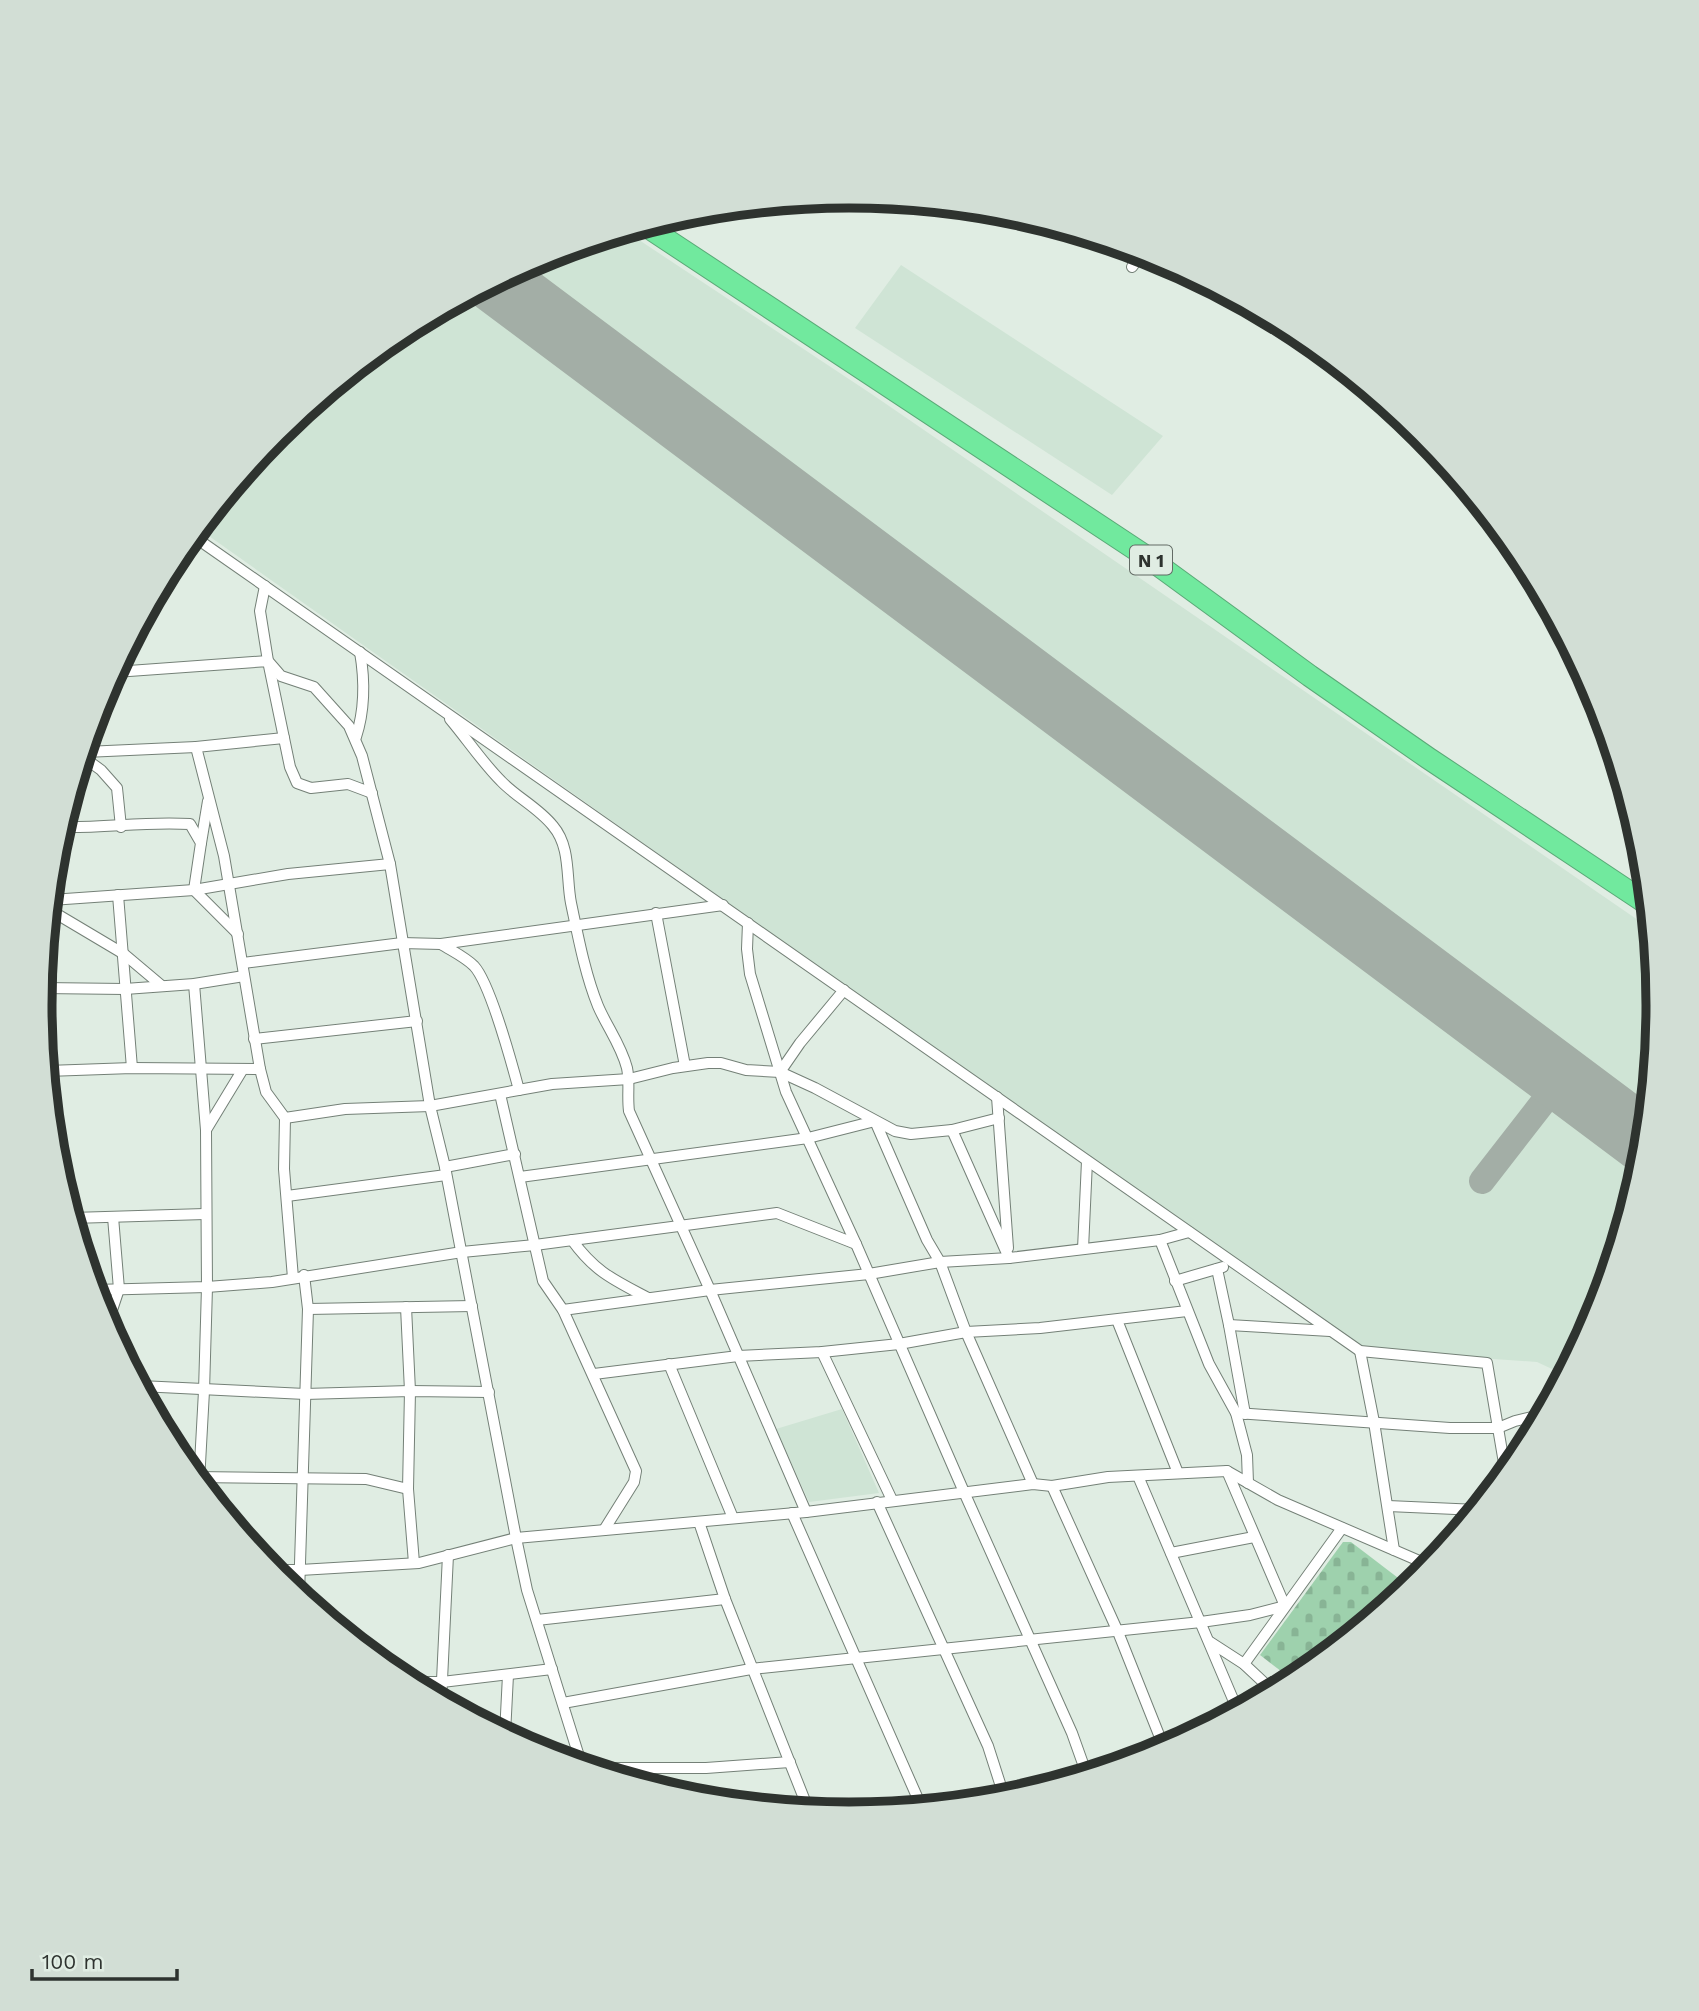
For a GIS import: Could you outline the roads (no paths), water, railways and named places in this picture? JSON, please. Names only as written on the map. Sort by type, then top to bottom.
[{"type":"highway","name":"N 1","points":[[656,233],[1147,557],[1396,736],[1640,899]]},
{"type":"street","points":[[1132,267],[1136,262]]},
{"type":"street","points":[[202,542],[1360,1351],[1487,1363],[1503,1460]]},
{"type":"street","points":[[265,586],[260,611],[268,661],[290,766],[298,783],[311,788],[348,784],[372,793]]},
{"type":"street","points":[[356,737],[361,720],[364,683],[360,652]]},
{"type":"street","points":[[127,671],[268,661]]},
{"type":"street","points":[[268,661],[281,676],[314,687],[349,726],[356,737],[372,793],[390,864],[430,1106],[446,1171],[516,1538],[537,1620],[579,1755]]},
{"type":"street","points":[[443,709],[501,781],[554,826],[567,860],[570,901],[593,993],[619,1044],[629,1079],[629,1111],[806,1512]]},
{"type":"street","points":[[94,752],[196,747],[284,738]]},
{"type":"street","points":[[196,747],[230,883],[260,1069],[266,1092],[285,1118],[284,1169],[287,1196],[298,1277],[308,1309],[300,1582]]},
{"type":"street","points":[[91,763],[117,788],[121,827]]},
{"type":"street","points":[[194,890],[208,796]]},
{"type":"street","points":[[73,827],[121,827],[154,822],[190,824],[201,843]]},
{"type":"street","points":[[59,899],[194,890],[288,874],[390,864]]},
{"type":"street","points":[[194,890],[238,934]]},
{"type":"street","points":[[118,895],[132,1068]]},
{"type":"street","points":[[243,963],[402,943],[442,944],[723,905]]},
{"type":"street","points":[[656,913],[685,1066]]},
{"type":"street","points":[[58,915],[124,954],[162,986]]},
{"type":"street","points":[[748,923],[750,974],[794,1112],[856,1244],[1072,1732],[1084,1767]]},
{"type":"street","points":[[442,944],[467,960],[480,974],[519,1090]]},
{"type":"street","points":[[53,988],[125,989],[194,984],[243,975]]},
{"type":"street","points":[[194,984],[206,1130],[205,1391],[199,1465]]},
{"type":"street","points":[[780,1072],[800,1042],[844,990]]},
{"type":"street","points":[[254,1039],[417,1021]]},
{"type":"street","points":[[285,1118],[345,1109],[430,1106],[562,1083],[629,1079],[685,1066],[721,1063],[746,1070],[780,1072],[895,1131],[911,1134],[952,1130],[999,1118]]},
{"type":"street","points":[[55,1072],[132,1068],[260,1069]]},
{"type":"street","points":[[206,1130],[243,1069]]},
{"type":"street","points":[[500,1094],[544,1284],[563,1310],[636,1471],[637,1477],[604,1530]]},
{"type":"street","points":[[997,1097],[1009,1258]]},
{"type":"street","points":[[520,1177],[807,1138],[875,1121]]},
{"type":"street","points":[[875,1121],[927,1240],[940,1262],[966,1332],[1033,1484]]},
{"type":"street","points":[[952,1130],[1009,1258]]},
{"type":"street","points":[[287,1196],[446,1171],[515,1154]]},
{"type":"street","points":[[1083,1249],[1087,1161]]},
{"type":"street","points":[[105,1290],[206,1287],[298,1277],[461,1252],[535,1245],[777,1213],[856,1244]]},
{"type":"street","points":[[82,1218],[205,1214]]},
{"type":"street","points":[[112,1309],[119,1289],[113,1217]]},
{"type":"street","points":[[563,1310],[710,1290],[869,1274],[940,1262],[1009,1258],[1160,1240],[1189,1233]]},
{"type":"street","points":[[572,1240],[586,1260],[604,1275],[648,1298]]},
{"type":"street","points":[[1160,1240],[1209,1364],[1240,1413]]},
{"type":"street","points":[[1175,1281],[1234,1264]]},
{"type":"street","points":[[1217,1269],[1230,1325],[1247,1455],[1248,1483]]},
{"type":"street","points":[[308,1309],[472,1306]]},
{"type":"street","points":[[406,1307],[411,1391],[408,1489],[414,1563]]},
{"type":"street","points":[[594,1374],[738,1356],[822,1352],[899,1344],[966,1332],[1040,1328],[1187,1311]]},
{"type":"street","points":[[1117,1320],[1178,1473]]},
{"type":"street","points":[[1230,1325],[1330,1331]]},
{"type":"street","points":[[1360,1351],[1394,1550]]},
{"type":"street","points":[[822,1352],[892,1500]]},
{"type":"street","points":[[669,1364],[733,1518]]},
{"type":"street","points":[[150,1387],[305,1394],[489,1392]]},
{"type":"street","points":[[1240,1413],[1450,1428],[1498,1428],[1532,1417]]},
{"type":"street","points":[[1227,1471],[1285,1606]]},
{"type":"street","points":[[287,1570],[414,1563],[516,1538],[806,1512],[1033,1484],[1052,1486],[1108,1477],[1227,1471],[1278,1500],[1420,1561]]},
{"type":"street","points":[[1138,1476],[1235,1703]]},
{"type":"street","points":[[209,1479],[366,1479],[408,1489]]},
{"type":"street","points":[[1052,1486],[1118,1632],[1161,1739]]},
{"type":"street","points":[[877,1502],[988,1746],[1002,1788]]},
{"type":"street","points":[[1388,1506],[1467,1509]]},
{"type":"street","points":[[792,1513],[917,1800]]},
{"type":"street","points":[[699,1522],[724,1599],[805,1801]]},
{"type":"street","points":[[1244,1664],[1342,1528]]},
{"type":"street","points":[[1171,1553],[1254,1537]]},
{"type":"street","points":[[442,1690],[449,1555]]},
{"type":"street","points":[[537,1620],[724,1599]]},
{"type":"street","points":[[563,1703],[751,1669],[1118,1632],[1250,1615],[1285,1606]]},
{"type":"street","points":[[1209,1641],[1244,1664],[1266,1685]]},
{"type":"street","points":[[429,1682],[552,1669]]},
{"type":"street","points":[[506,1724],[508,1675]]},
{"type":"street","points":[[620,1768],[706,1768],[790,1762]]}]
